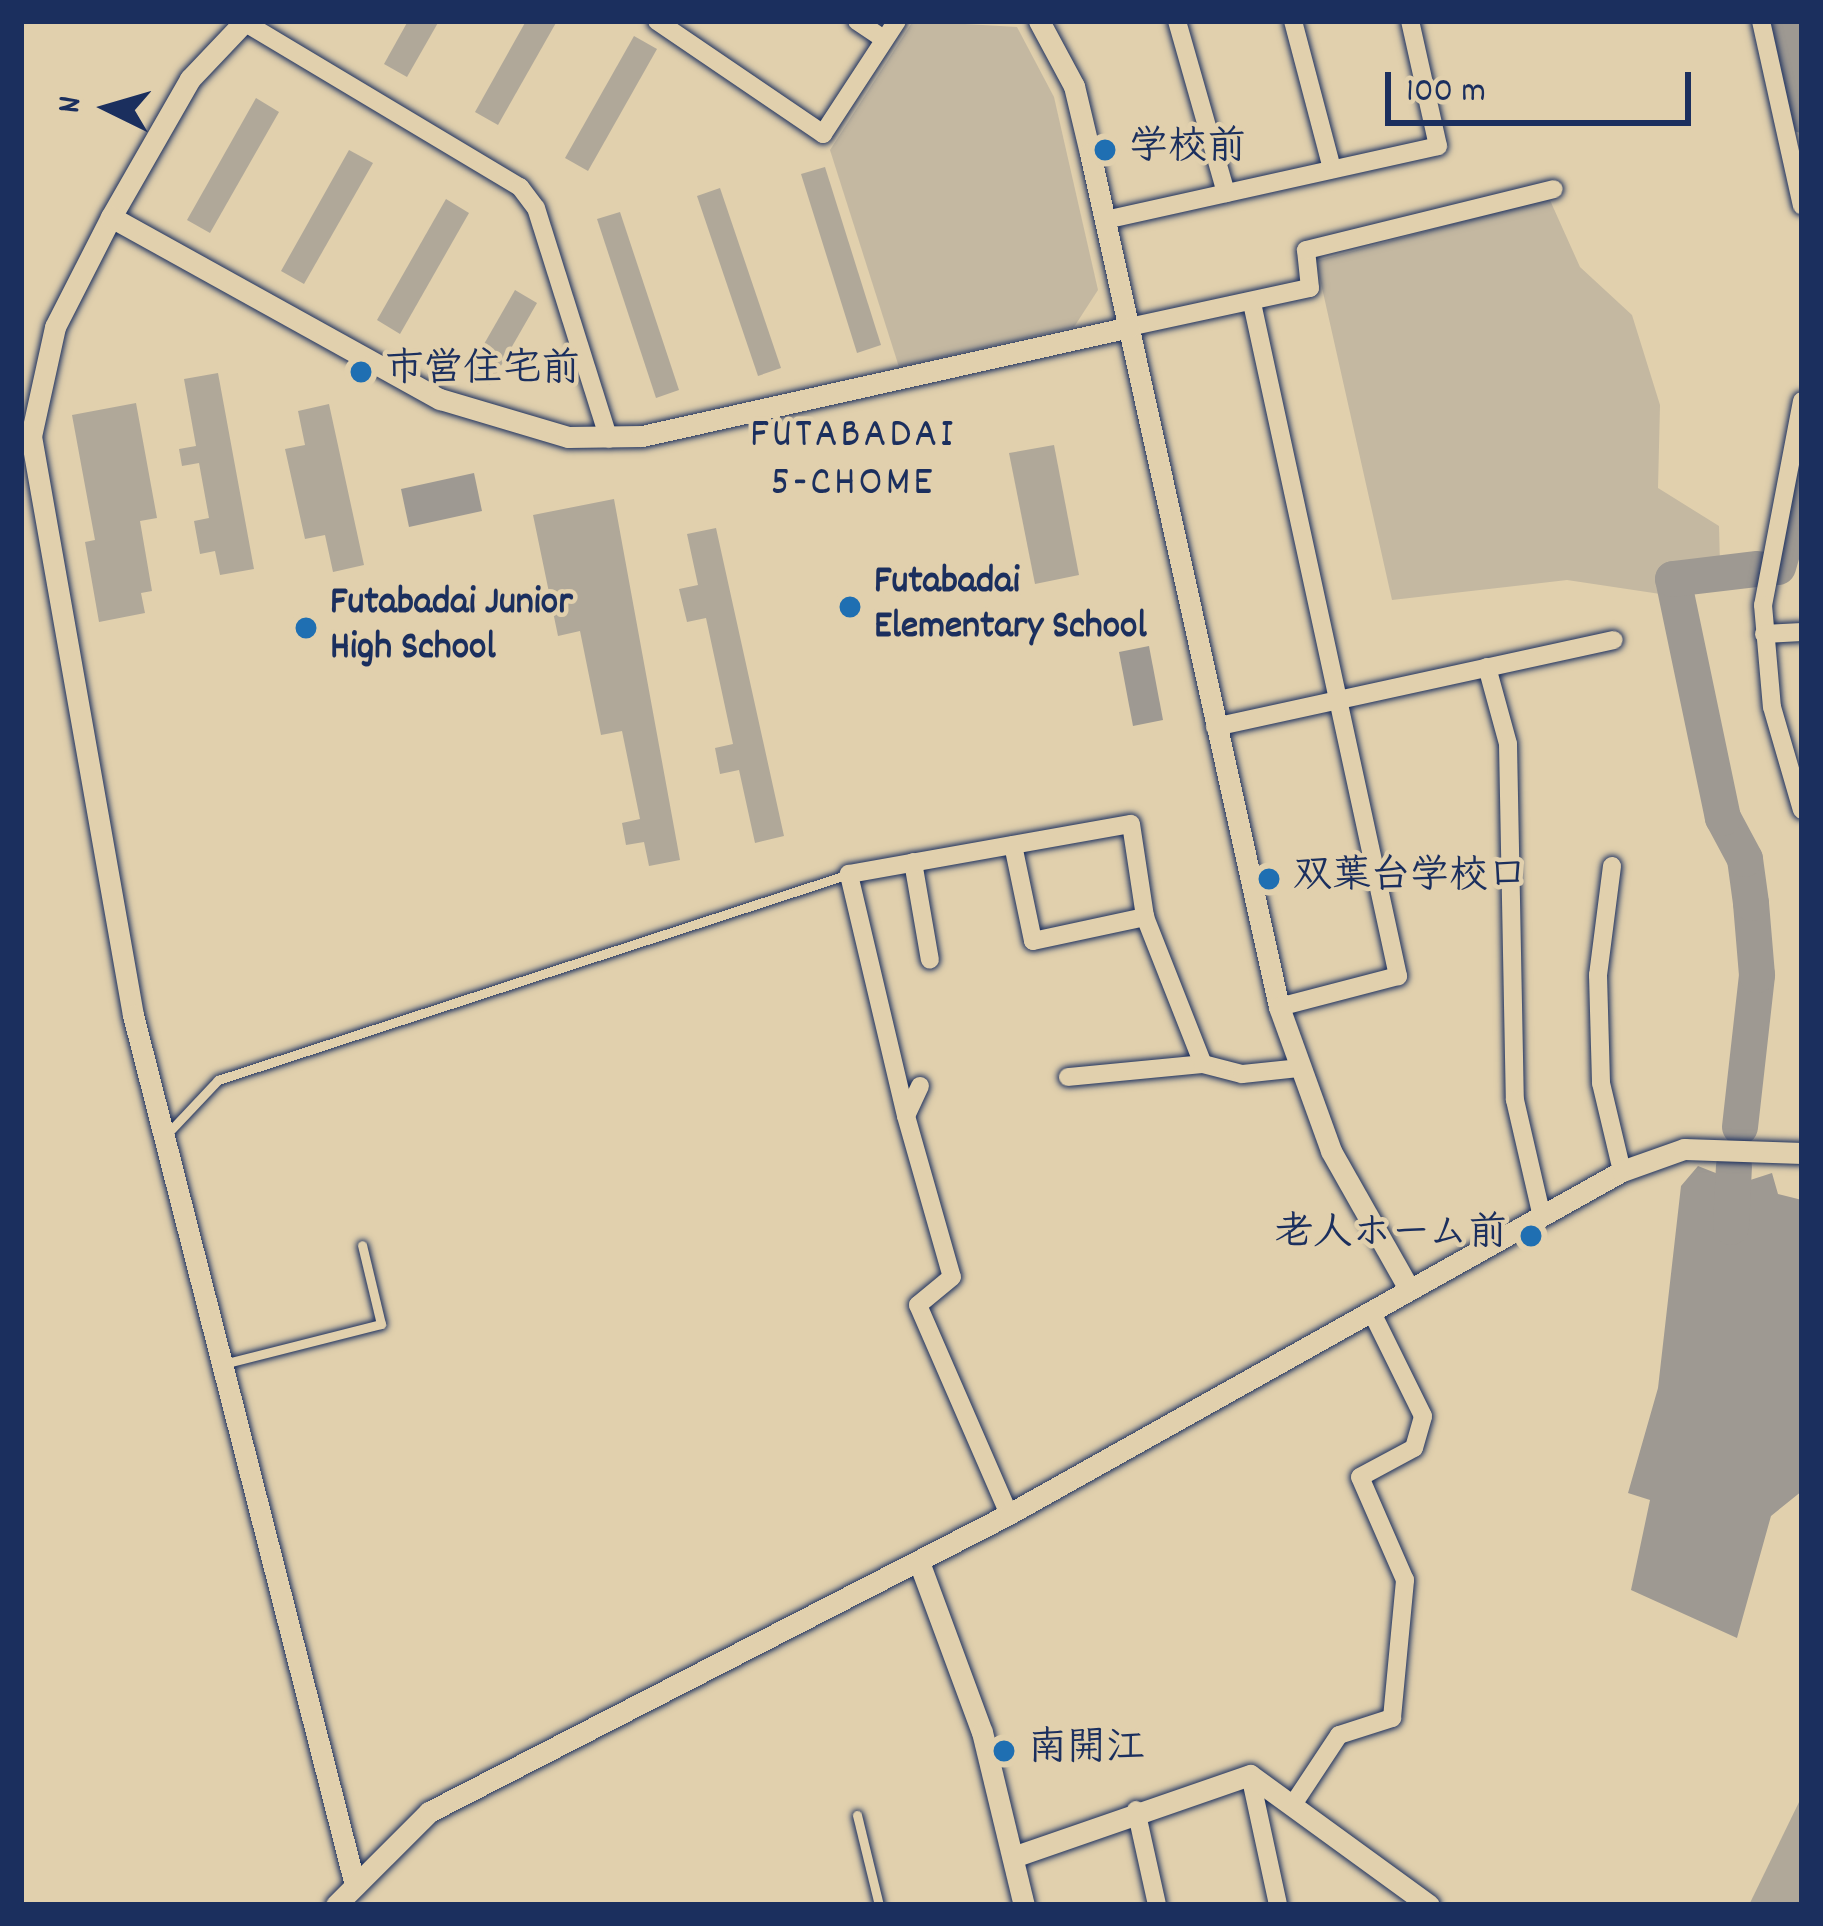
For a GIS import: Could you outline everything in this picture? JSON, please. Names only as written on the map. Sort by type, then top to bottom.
[{"type":"street","points":[[355,1885],[163,1140],[31,436],[55,326],[111,217],[190,80],[245,21],[520,187],[536,208],[609,439]]},
{"type":"street","points":[[657,21],[823,134],[897,21]]},
{"type":"street","points":[[857,21],[884,39]]},
{"type":"street","points":[[1039,21],[1074,86],[1279,1007],[1331,1151],[1409,1289]]},
{"type":"street","points":[[1177,21],[1226,193]]},
{"type":"street","points":[[1293,21],[1331,170]]},
{"type":"street","points":[[1105,220],[1438,146],[1410,21]]},
{"type":"street","points":[[1761,21],[1802,206]]},
{"type":"street","points":[[111,217],[475,416],[609,439],[1310,288],[1306,250],[1554,189]]},
{"type":"street","points":[[1252,303],[1398,976],[1279,1007]]},
{"type":"street","points":[[1802,400],[1766,565],[1764,634],[1779,748],[1802,810]]},
{"type":"street","points":[[1764,634],[1802,632]]},
{"type":"street","points":[[1215,727],[1614,640]]},
{"type":"street","points":[[1487,667],[1508,744],[1515,1100],[1542,1216]]},
{"type":"street","points":[[1779,748],[1802,748]]},
{"type":"street","points":[[1009,1514],[918,1305],[952,1277],[906,1116],[849,874],[1131,824],[1145,917],[1203,1064]]},
{"type":"street","points":[[1013,845],[1033,941],[1145,917]]},
{"type":"street","points":[[913,862],[930,960]]},
{"type":"street","points":[[1612,866],[1598,974],[1601,1083],[1622,1172]]},
{"type":"street","points":[[1068,1077],[1203,1064],[1241,1073],[1299,1067]]},
{"type":"street","points":[[906,1116],[920,1086]]},
{"type":"street","points":[[336,1905],[429,1812],[1009,1514],[1622,1172],[1700,1148],[1802,1153]]},
{"type":"street","points":[[1292,1806],[1339,1735],[1392,1718],[1405,1580],[1360,1478],[1414,1448],[1423,1416],[1371,1311]]},
{"type":"street","points":[[919,1562],[982,1732],[1024,1905]]},
{"type":"street","points":[[1250,1775],[1429,1905]]},
{"type":"street","points":[[1013,1857],[1136,1810],[1250,1775]]},
{"type":"street","points":[[1250,1775],[1278,1905]]},
{"type":"street","points":[[1136,1810],[1156,1905]]},
{"type":"lane","points":[[163,1140],[218,1080],[849,874]]},
{"type":"lane","points":[[223,1364],[381,1324],[362,1245]]},
{"type":"lane","points":[[857,1815],[879,1905]]},
{"type":"shaded area","points":[[913,21],[1017,27],[1054,97],[1098,290],[1074,327],[899,367],[830,150]]},
{"type":"shaded area","points":[[1549,198],[1580,267],[1632,315],[1660,405],[1658,488],[1719,526],[1720,566],[1664,566],[1667,595],[1567,580],[1392,600],[1316,261]]},
{"type":"shaded area","points":[[474,473],[482,511],[409,527],[401,489]]},
{"type":"shaded area","points":[[1149,646],[1163,720],[1133,726],[1119,652]]},
{"type":"shaded area","points":[[1698,1166],[1741,1183],[1772,1173],[1778,1194],[1802,1200],[1802,1491],[1771,1516],[1737,1638],[1631,1590],[1650,1500],[1628,1493],[1658,1388],[1681,1186]]},
{"type":"building","points":[[408,21],[439,21],[407,77],[384,64]]},
{"type":"building","points":[[526,21],[557,21],[498,125],[475,112]]},
{"type":"building","points":[[634,36],[657,49],[588,171],[565,158]]},
{"type":"building","points":[[256,98],[279,112],[210,233],[187,220]]},
{"type":"building","points":[[349,150],[373,163],[304,284],[281,271]]},
{"type":"building","points":[[825,167],[881,345],[857,353],[801,174]]},
{"type":"building","points":[[720,188],[781,368],[758,376],[697,196]]},
{"type":"building","points":[[446,199],[469,213],[400,334],[377,320]]},
{"type":"building","points":[[620,212],[679,390],[656,398],[597,219]]},
{"type":"building","points":[[515,290],[537,303],[490,385],[468,372]]},
{"type":"building","points":[[218,373],[254,569],[220,575],[215,551],[200,554],[194,521],[209,518],[199,463],[182,466],[179,449],[196,446],[184,379]]},
{"type":"building","points":[[136,403],[157,518],[140,521],[152,591],[141,593],[145,613],[99,622],[85,542],[95,540],[72,415]]},
{"type":"building","points":[[329,404],[364,565],[333,572],[325,535],[305,539],[285,449],[305,445],[298,411]]},
{"type":"building","points":[[1054,445],[1079,575],[1035,584],[1009,453]]},
{"type":"building","points":[[614,499],[680,860],[649,866],[644,842],[626,845],[622,823],[640,819],[622,731],[601,735],[580,631],[558,636],[533,515]]},
{"type":"building","points":[[716,528],[784,836],[755,843],[739,770],[720,774],[715,748],[733,744],[706,618],[687,622],[679,589],[698,585],[687,534]]},
{"type":"building","points":[[1802,1796],[1802,1905],[1749,1905]]},
{"type":"waterway","points":[[1781,21],[1802,115]]},
{"type":"waterway","points":[[1778,567],[1802,484]]},
{"type":"waterway","points":[[1740,1127],[1757,975],[1751,903],[1745,859],[1723,818],[1673,579],[1757,569]]},
{"type":"waterway","points":[[1731,1227],[1734,1166]]},
{"type":"place","name":"学校前","points":[[1105,150]]},
{"type":"place","name":"市営住宅前","points":[[361,372]]},
{"type":"place","name":"Futabadai Elementary School","points":[[850,607]]},
{"type":"place","name":"Futabadai Junior High School","points":[[306,628]]},
{"type":"place","name":"双葉台学校口","points":[[1269,879]]},
{"type":"place","name":"老人ホーム前","points":[[1531,1236]]},
{"type":"place","name":"南開江","points":[[1004,1751]]},
{"type":"district","name":"FUTABADAI 5-CHOME","points":[[853,461]]}]
